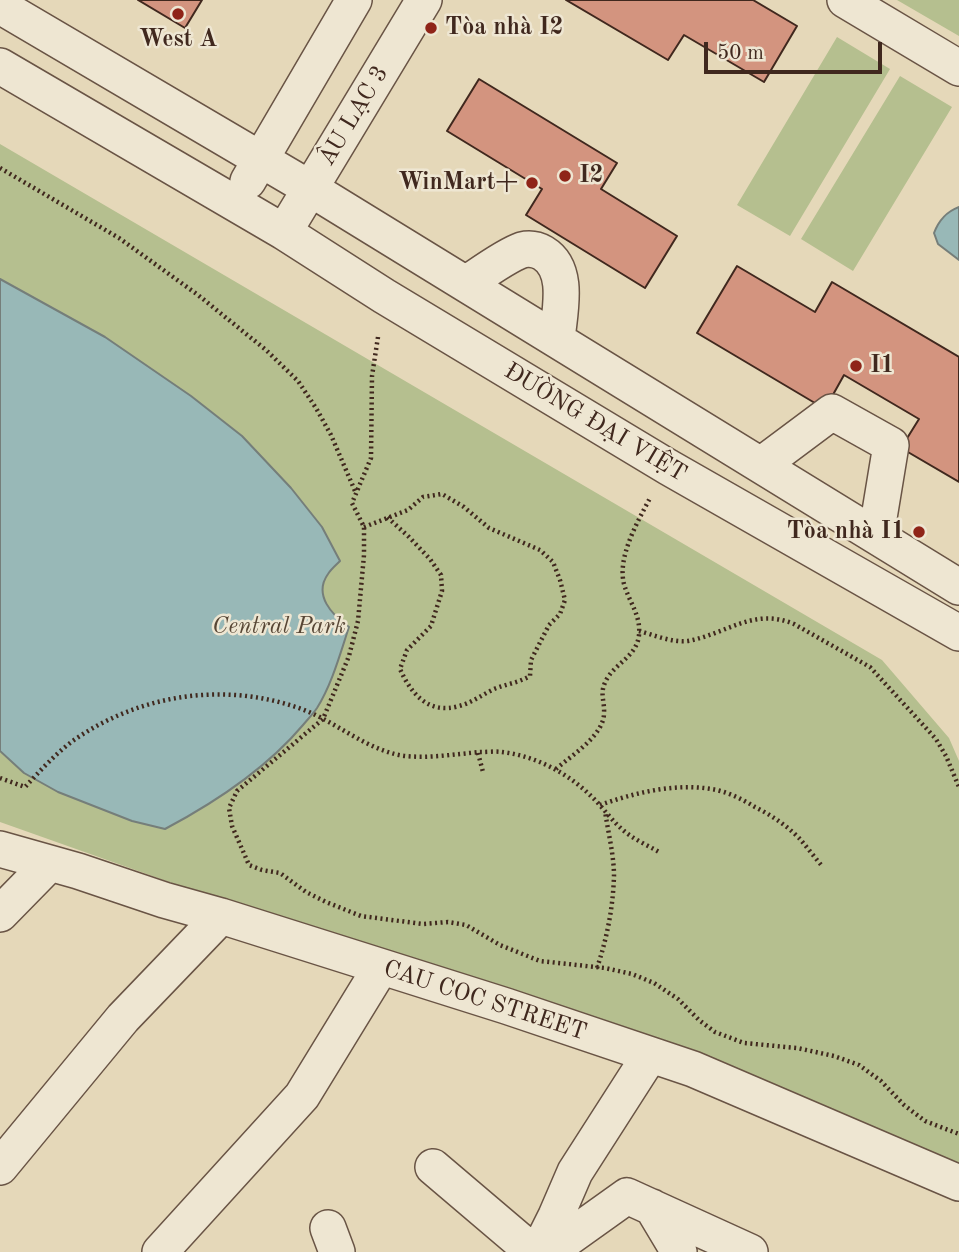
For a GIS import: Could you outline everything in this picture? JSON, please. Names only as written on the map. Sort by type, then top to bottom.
[{"type":"street","points":[[236,203],[354,0]]},
{"type":"street","name":"ÂU LẠC 3","points":[[284,232],[424,0]]},
{"type":"street","points":[[845,0],[959,68]]},
{"type":"street","name":"ĐƯỜNG ĐẠI VIỆT","points":[[0,6],[35,13],[260,160],[959,587]]},
{"type":"street","name":"ĐƯỜNG ĐẠI VIỆT","points":[[0,66],[236,203],[384,296],[657,460],[959,633]]},
{"type":"street","points":[[466,284],[515,253],[533,249],[541,252],[554,263],[560,279],[557,340]]},
{"type":"street","points":[[761,466],[832,412],[891,445],[876,536]]},
{"type":"street","name":"CAU COC STREET","points":[[0,849],[506,1006],[693,1069],[959,1183]]},
{"type":"street","points":[[0,914],[49,864]]},
{"type":"street","points":[[0,1167],[123,1018],[221,916]]},
{"type":"street","points":[[160,1252],[302,1096],[381,967]]},
{"type":"street","points":[[433,1167],[535,1252],[556,1216],[575,1172],[650,1055]]},
{"type":"street","points":[[556,1216],[564,1241],[627,1196],[750,1252]]},
{"type":"street","points":[[652,1207],[679,1252]]},
{"type":"path","points":[[0,168],[130,246],[198,295],[266,350],[298,381],[316,408],[356,492]]},
{"type":"path","points":[[378,337],[372,376],[371,458],[352,503],[364,527],[358,621],[349,656],[323,719],[237,791],[229,808],[232,826],[249,865],[280,873],[306,892],[362,916],[423,924],[448,922],[466,925],[500,945],[540,961],[632,974],[654,983],[678,999],[715,1032],[744,1043],[797,1048],[859,1065],[925,1121],[959,1134]]},
{"type":"path","points":[[364,527],[387,517],[408,510],[423,497],[442,494],[464,507],[489,528],[540,551],[552,562],[565,600],[560,614],[549,625],[531,660],[530,676],[500,686],[460,706],[441,709],[423,701],[408,687],[400,669],[407,650],[431,626],[442,591],[441,575],[430,559],[387,517]]},
{"type":"path","points":[[556,769],[596,735],[604,714],[601,695],[608,678],[631,654],[639,638],[640,623],[623,582],[624,555],[650,498]]},
{"type":"path","points":[[639,631],[685,642],[748,620],[782,619],[794,624],[870,667],[936,739],[959,787]]},
{"type":"path","points":[[0,778],[25,787],[74,740],[108,720],[147,704],[190,695],[268,699],[299,707],[367,744],[393,754],[418,757],[500,751],[531,758],[556,769],[589,794],[623,830],[659,852]]},
{"type":"path","points":[[478,752],[483,772]]},
{"type":"path","points":[[600,805],[647,791],[680,787],[712,789],[743,800],[772,816],[798,837],[823,867]]},
{"type":"path","points":[[597,968],[607,940],[614,874],[605,810]]},
{"type":"green space","points":[[897,0],[959,0],[959,36]]},
{"type":"green space","points":[[837,37],[890,69],[790,236],[737,205]]},
{"type":"green space","points":[[900,76],[952,107],[853,271],[801,239]]},
{"type":"green space","name":"Central Park","points":[[0,144],[882,660],[949,738],[959,761],[959,1178],[359,945],[0,822]]},
{"type":"water","points":[[959,207],[959,260],[938,244],[934,233],[944,217]]},
{"type":"water","points":[[0,279],[105,337],[191,396],[242,436],[291,488],[322,527],[340,561],[324,582],[324,597],[336,617],[349,627],[331,679],[317,708],[289,741],[257,770],[203,808],[165,829],[132,821],[58,792],[24,773],[0,751]]},
{"type":"building","name":"West A","points":[[138,0],[202,0],[185,28]]},
{"type":"building","points":[[566,0],[753,0],[797,26],[764,82],[684,35],[668,60]]},
{"type":"building","name":"I2","points":[[479,79],[617,163],[601,189],[677,236],[645,288],[526,215],[542,189],[447,131]]},
{"type":"building","name":"I1","points":[[737,266],[815,312],[832,282],[959,357],[959,482],[901,448],[919,419],[844,375],[825,409],[697,333]]},
{"type":"place","name":"West A","points":[[178,14]]},
{"type":"place","name":"Tòa nhà I2","points":[[431,28]]},
{"type":"place","name":"I2","points":[[565,176]]},
{"type":"place","name":"WinMart+","points":[[532,183]]},
{"type":"place","name":"I1","points":[[856,366]]},
{"type":"place","name":"Tòa nhà I1","points":[[919,532]]}]
